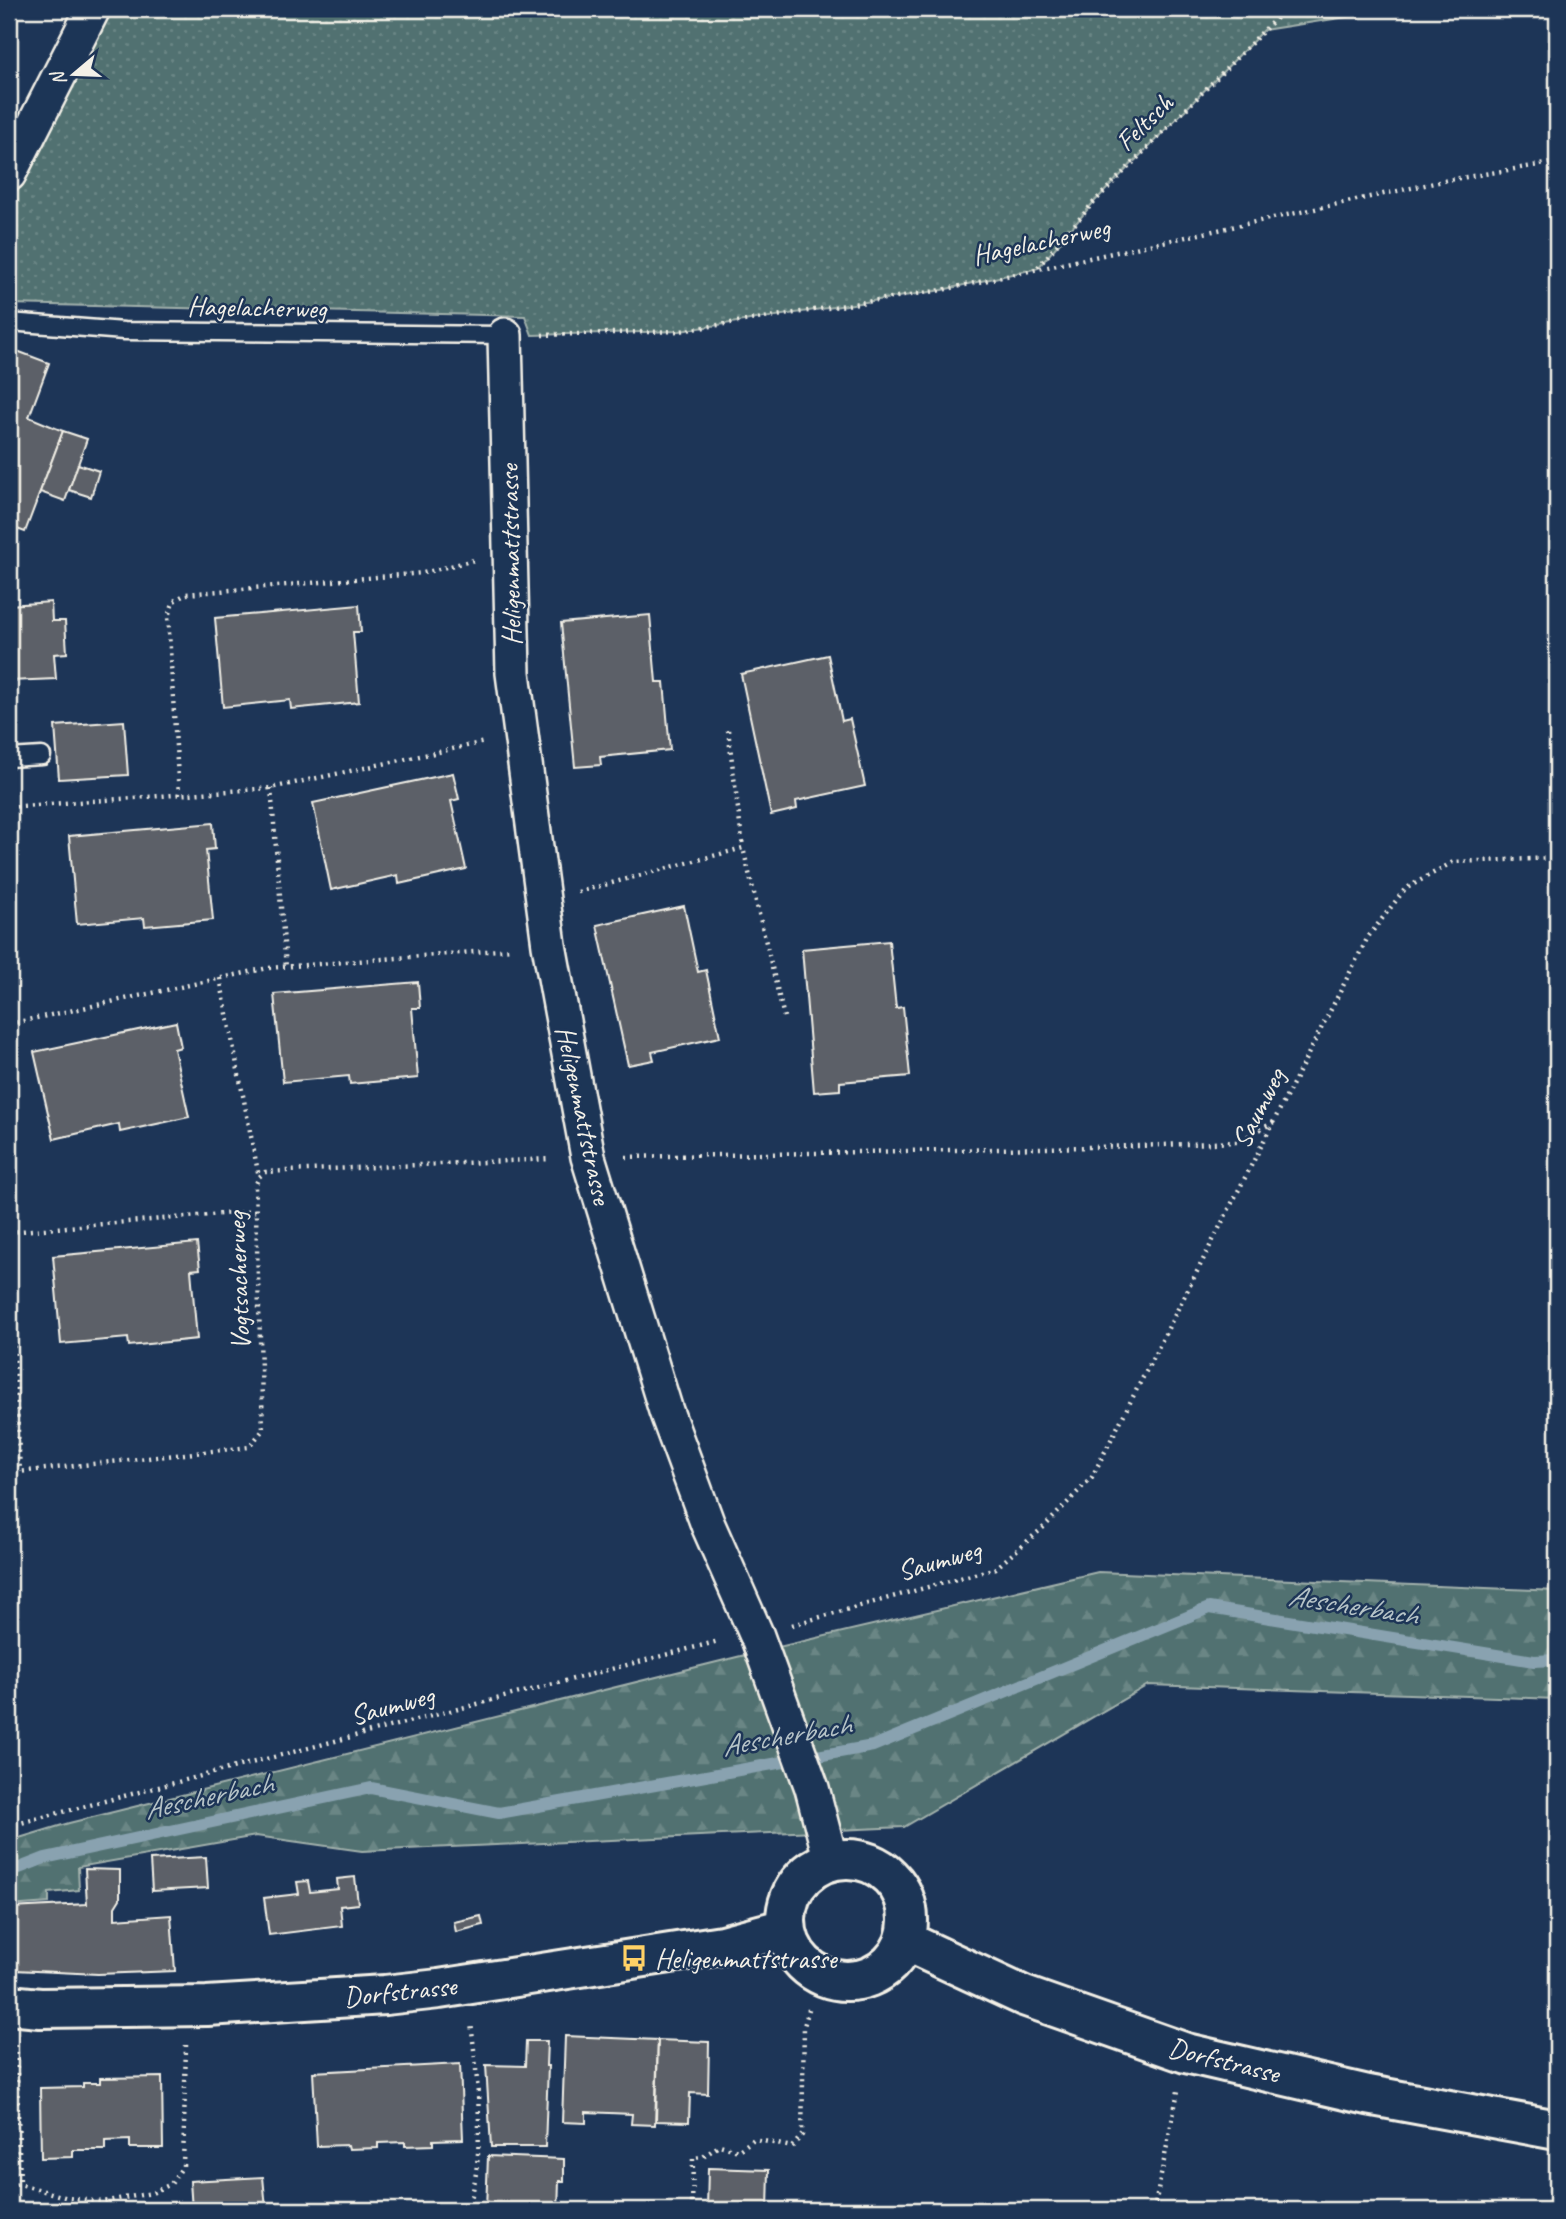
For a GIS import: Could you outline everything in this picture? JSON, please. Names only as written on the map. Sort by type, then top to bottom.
[{"type":"street","points":[[9,174],[93,9]]},
{"type":"street","name":"Heligenmattstrasse","points":[[518,335],[513,673],[549,945],[589,1157],[666,1410],[708,1525],[757,1636],[811,1788],[831,1861]]},
{"type":"street","points":[[850,1858],[869,1863],[886,1872],[898,1886],[906,1904],[909,1923],[905,1941],[895,1959],[879,1973],[860,1980],[840,1982],[821,1976],[804,1964],[792,1948],[786,1928],[786,1911],[791,1894],[801,1879],[814,1868],[831,1861],[850,1858]]},
{"type":"street","name":"Dorfstrasse","points":[[12,2022],[40,2008],[207,2006],[439,1989],[722,1945],[786,1928]]},
{"type":"street","name":"Dorfstrasse","points":[[905,1941],[1024,1996],[1186,2053],[1368,2095],[1557,2130]]},
{"type":"lane","name":"Hagelacherweg","points":[[9,322],[124,331],[518,335]]},
{"type":"lane","points":[[9,758],[42,756]]},
{"type":"path","name":"Feltsch","points":[[1038,268],[1093,203],[1285,9]]},
{"type":"path","name":"Hagelacherweg","points":[[518,335],[680,331],[942,290],[1448,180],[1557,162]]},
{"type":"path","points":[[179,795],[168,616],[174,601],[186,594],[423,573],[484,558]]},
{"type":"path","points":[[728,730],[743,848],[784,1017]]},
{"type":"path","points":[[9,807],[271,788],[496,740]]},
{"type":"path","points":[[271,788],[286,967]]},
{"type":"path","points":[[543,902],[743,848]]},
{"type":"path","name":"Saumweg","points":[[9,1826],[720,1641],[757,1636],[996,1568],[1045,1527],[1092,1477],[1368,937],[1405,889],[1453,862],[1557,858]]},
{"type":"path","points":[[9,892],[12,945],[9,945]]},
{"type":"path","points":[[9,1024],[268,968],[513,949]]},
{"type":"path","points":[[220,978],[258,1177]]},
{"type":"path","points":[[589,1157],[1237,1142],[1275,1122]]},
{"type":"path","name":"Vogtsacherweg","points":[[9,1473],[249,1447],[263,1430],[256,1186],[258,1177],[265,1172],[552,1159]]},
{"type":"path","points":[[9,1232],[257,1211]]},
{"type":"path","points":[[9,1248],[20,1472]]},
{"type":"path","points":[[692,2210],[693,2158],[703,2157],[720,2145],[738,2151],[754,2139],[792,2147],[802,2135],[804,2026],[810,2006]]},
{"type":"path","points":[[12,2022],[20,2184]]},
{"type":"path","points":[[468,2210],[476,2183],[479,2091],[471,2022]]},
{"type":"path","points":[[9,2186],[20,2184],[68,2198],[102,2202],[152,2193],[172,2184],[183,2166],[186,2041]]},
{"type":"path","points":[[1154,2210],[1186,2053]]},
{"type":"green space","points":[[77,9],[1397,9],[1264,30],[1093,203],[1038,268],[942,290],[680,331],[532,335],[525,316],[9,304],[9,143]]},
{"type":"green space","points":[[1098,1572],[1557,1591],[1557,1699],[1148,1685],[904,1827],[362,1851],[256,1836],[78,1867],[79,1890],[49,1893],[49,1903],[9,1906],[9,1841],[69,1823],[749,1654]]},
{"type":"building","points":[[9,348],[49,363],[29,417],[63,431],[25,532],[9,526]]},
{"type":"building","points":[[63,431],[87,439],[65,501],[40,492]]},
{"type":"building","points":[[78,464],[99,471],[91,497],[69,490]]},
{"type":"building","points":[[51,602],[52,621],[65,621],[67,653],[54,654],[56,679],[9,681],[9,605]]},
{"type":"building","points":[[359,605],[361,632],[353,632],[359,702],[291,709],[290,700],[223,707],[215,618]]},
{"type":"building","points":[[650,615],[656,682],[664,682],[670,750],[600,757],[601,765],[575,767],[561,623]]},
{"type":"building","points":[[828,655],[842,721],[850,719],[865,786],[796,801],[797,809],[771,815],[741,674]]},
{"type":"building","points":[[124,721],[128,775],[59,779],[55,726]]},
{"type":"building","points":[[453,773],[459,799],[451,801],[466,869],[399,884],[398,875],[331,890],[313,803]]},
{"type":"building","points":[[213,823],[215,849],[206,850],[213,920],[145,926],[144,918],[77,924],[69,836]]},
{"type":"building","points":[[684,906],[698,972],[706,970],[720,1037],[652,1052],[654,1060],[628,1065],[597,925]]},
{"type":"building","points":[[889,941],[896,1008],[903,1007],[910,1076],[840,1082],[840,1090],[814,1092],[802,949]]},
{"type":"building","points":[[418,982],[420,1008],[412,1008],[418,1078],[350,1084],[349,1076],[283,1082],[274,994]]},
{"type":"building","points":[[176,1022],[181,1047],[174,1049],[189,1117],[120,1132],[119,1124],[54,1139],[34,1052]]},
{"type":"building","points":[[197,1243],[200,1269],[191,1270],[197,1339],[129,1346],[128,1338],[61,1344],[53,1256]]},
{"type":"building","points":[[206,1857],[208,1888],[152,1891],[150,1860]]},
{"type":"building","points":[[85,1869],[120,1870],[120,1899],[115,1907],[115,1919],[171,1915],[175,1971],[98,1974],[15,1970],[11,1908],[87,1904]]},
{"type":"building","points":[[355,1877],[358,1904],[340,1906],[342,1926],[269,1935],[264,1898],[299,1894],[297,1882],[308,1881],[310,1892],[338,1889],[337,1879]]},
{"type":"building","points":[[481,1916],[483,1925],[456,1932],[454,1922]]},
{"type":"building","points":[[565,2036],[658,2040],[655,2125],[631,2124],[632,2114],[586,2112],[586,2123],[562,2122]]},
{"type":"building","points":[[658,2040],[709,2042],[708,2094],[690,2093],[689,2122],[656,2121]]},
{"type":"building","points":[[526,2041],[547,2041],[545,2147],[491,2147],[486,2065],[525,2066]]},
{"type":"building","points":[[460,2064],[463,2139],[433,2140],[433,2145],[378,2143],[378,2148],[317,2146],[313,2072]]},
{"type":"building","points":[[162,2077],[163,2148],[130,2148],[130,2140],[105,2141],[105,2150],[73,2150],[73,2157],[41,2158],[40,2088],[83,2087],[83,2083],[100,2083],[100,2078]]},
{"type":"building","points":[[488,2156],[564,2159],[564,2181],[559,2181],[558,2210],[486,2210]]},
{"type":"building","points":[[708,2168],[769,2170],[768,2210],[707,2210]]},
{"type":"building","points":[[263,2177],[266,2208],[192,2210],[190,2181]]},
{"type":"waterway","name":"Aescherbach","points":[[9,1872],[45,1858],[371,1788],[499,1813],[873,1746],[1209,1608],[1534,1661],[1557,1660]]},
{"type":"place","name":"Heligenmattstrasse","points":[[634,1958]]}]
